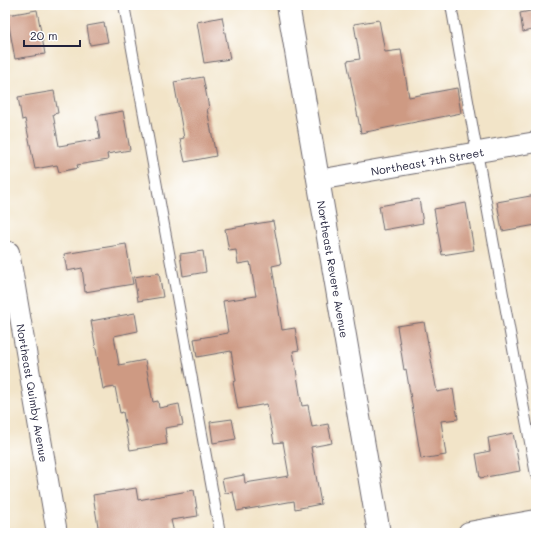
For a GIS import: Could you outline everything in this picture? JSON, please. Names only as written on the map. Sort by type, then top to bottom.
[{"type":"street","name":"Northeast Revere Avenue","points":[[288,5],[379,533]]},
{"type":"street","name":"Northeast 7th Street","points":[[318,180],[536,142]]},
{"type":"street","name":"Northeast Quimby Avenue","points":[[7,253],[56,533]]},
{"type":"street","points":[[469,533],[536,521]]},
{"type":"lane","points":[[124,5],[220,533]]},
{"type":"lane","points":[[451,5],[536,475]]},
{"type":"building","points":[[37,10],[45,54],[15,59],[7,15]]},
{"type":"building","points":[[536,10],[536,29],[523,32],[520,13]]},
{"type":"building","points":[[222,17],[230,59],[204,63],[197,22]]},
{"type":"building","points":[[379,20],[385,52],[401,50],[409,97],[457,88],[461,113],[361,133],[347,61],[360,59],[354,24]]},
{"type":"building","points":[[104,23],[108,42],[90,45],[87,26]]},
{"type":"building","points":[[203,77],[209,108],[207,109],[216,156],[185,162],[180,139],[184,138],[174,82]]},
{"type":"building","points":[[54,91],[58,113],[53,114],[59,146],[100,139],[96,116],[123,111],[130,150],[107,154],[108,160],[77,165],[78,168],[59,172],[57,165],[35,169],[25,119],[22,120],[18,97]]},
{"type":"building","points":[[536,195],[536,225],[502,231],[497,202]]},
{"type":"building","points":[[419,199],[423,223],[383,230],[379,206]]},
{"type":"building","points":[[466,203],[474,250],[442,255],[434,209]]},
{"type":"building","points":[[273,221],[281,264],[272,266],[282,330],[295,328],[299,350],[293,351],[302,406],[308,405],[312,427],[328,424],[332,443],[311,447],[321,504],[295,509],[294,501],[237,511],[233,492],[225,493],[222,479],[244,475],[245,483],[289,476],[283,442],[274,443],[267,404],[238,409],[233,382],[236,381],[231,351],[197,357],[194,339],[228,333],[223,301],[256,296],[250,262],[238,264],[236,250],[229,251],[225,229]]},
{"type":"building","points":[[126,244],[133,284],[85,292],[82,268],[67,271],[64,254]]},
{"type":"building","points":[[203,251],[206,272],[183,276],[180,254]]},
{"type":"building","points":[[159,273],[163,297],[138,301],[134,277]]},
{"type":"building","points":[[135,313],[138,331],[114,336],[119,365],[145,360],[153,402],[158,401],[159,408],[179,404],[183,425],[165,428],[167,444],[130,450],[123,412],[120,413],[115,387],[103,389],[91,321]]},
{"type":"building","points":[[424,322],[437,392],[453,389],[458,419],[441,421],[446,455],[421,459],[406,369],[404,370],[397,326]]},
{"type":"building","points":[[232,419],[236,439],[213,443],[210,422]]},
{"type":"building","points":[[513,433],[520,471],[480,478],[476,454],[490,451],[488,438]]},
{"type":"building","points":[[136,488],[138,500],[194,490],[198,516],[171,520],[174,533],[99,533],[93,495]]}]
